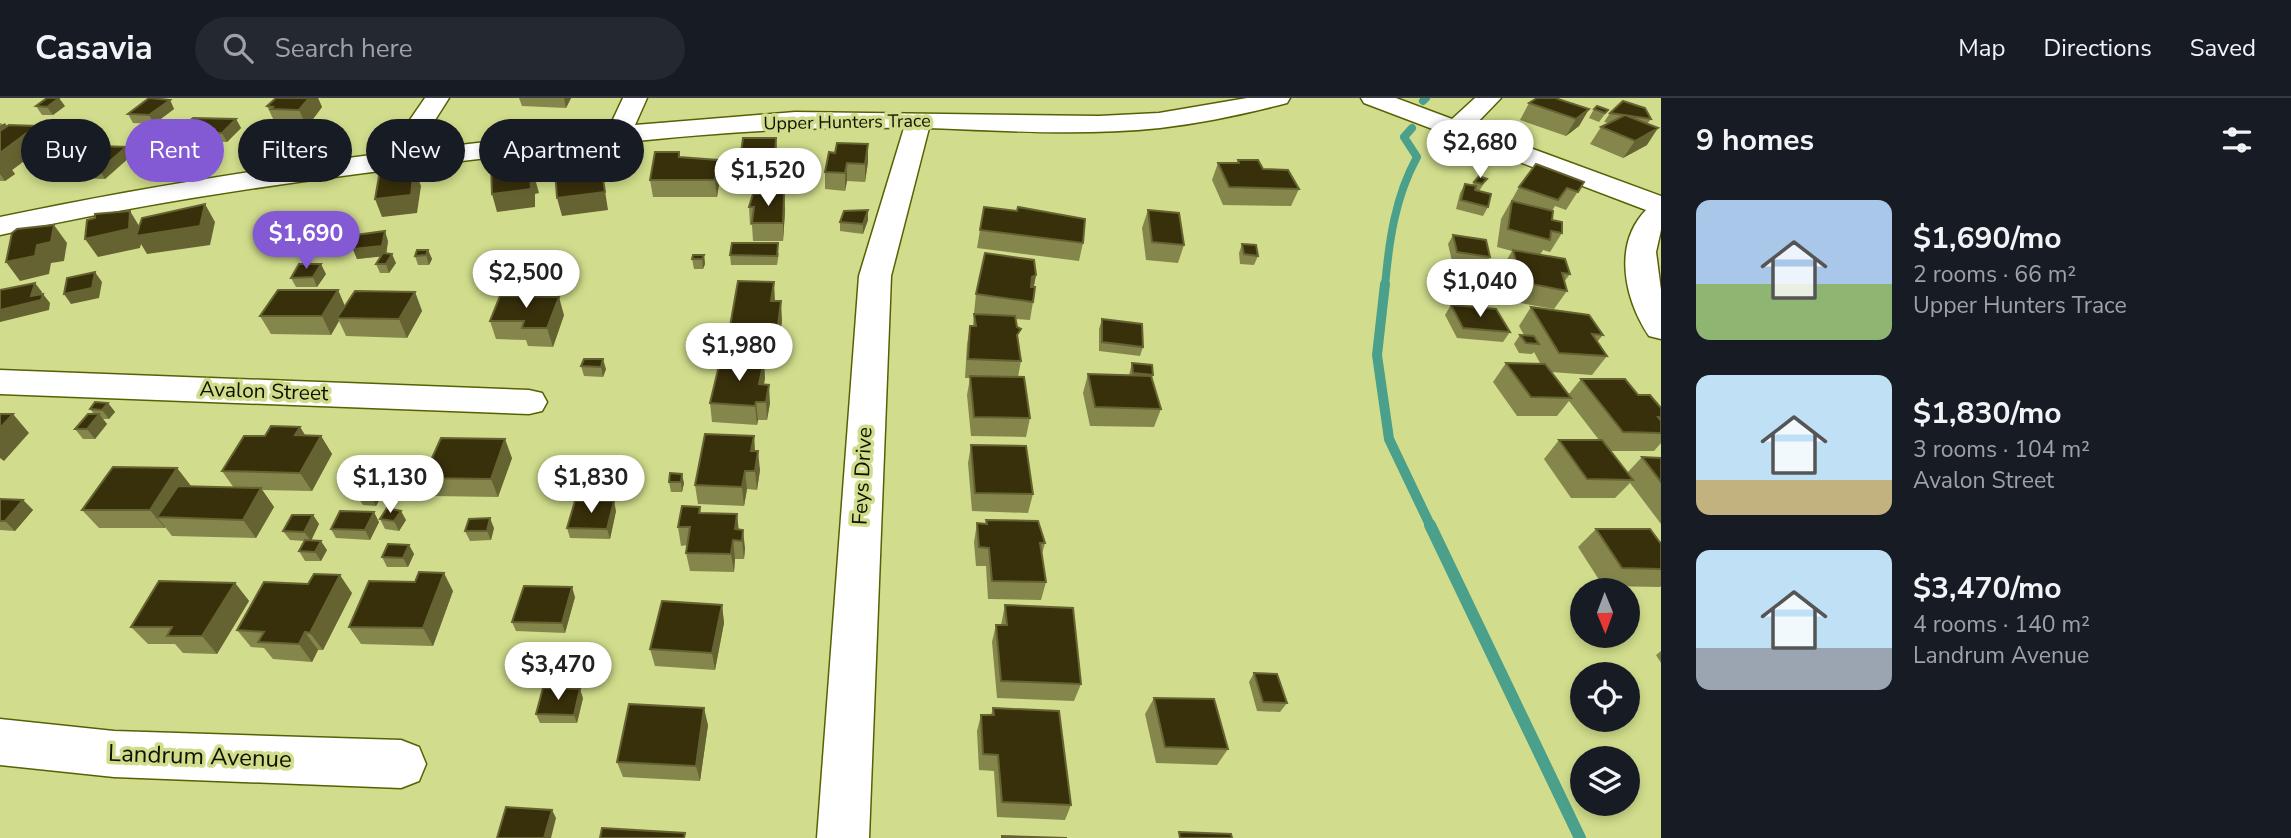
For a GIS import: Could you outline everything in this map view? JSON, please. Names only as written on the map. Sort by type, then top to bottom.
[{"type":"street","points":[[424,119],[438,98]]},
{"type":"street","points":[[625,119],[635,98]]},
{"type":"street","name":"Upper Hunters Trace","points":[[644,133],[791,120],[919,120],[998,110],[1086,124],[1146,121],[1220,112],[1278,98]]},
{"type":"street","points":[[1373,98],[1661,209],[1652,218],[1645,238],[1640,277],[1648,306],[1661,329]]},
{"type":"street","points":[[1456,129],[1489,98]]},
{"type":"street","name":"Feys Drive","points":[[843,838],[875,276],[919,120]]},
{"type":"street","name":"Upper Hunters Trace","points":[[0,226],[158,195],[366,164]]},
{"type":"street","name":"Avalon Street","points":[[0,383],[528,402]]},
{"type":"street","name":"Landrum Avenue","points":[[0,743],[114,754],[401,764]]},
{"type":"building","points":[[47,98],[59,98],[47,107],[36,106]]},
{"type":"building","points":[[149,98],[170,100],[149,115],[128,114]]},
{"type":"building","points":[[276,98],[309,98],[299,110],[271,109],[273,107],[267,106]]},
{"type":"building","points":[[1537,98],[1555,98],[1589,109],[1576,119],[1529,103]]},
{"type":"building","points":[[1623,101],[1645,108],[1651,119],[1610,113]]},
{"type":"building","points":[[1597,106],[1608,110],[1605,113],[1594,109]]},
{"type":"building","points":[[1625,115],[1658,128],[1635,141],[1601,127]]},
{"type":"building","points":[[193,118],[236,119],[224,131],[224,119]]},
{"type":"building","points":[[9,125],[21,125],[21,137],[0,153],[0,131]]},
{"type":"building","points":[[743,138],[776,138],[774,167],[739,167]]},
{"type":"building","points":[[837,143],[868,144],[865,164],[847,163],[845,173],[825,172],[829,152],[835,153]]},
{"type":"building","points":[[111,146],[125,148],[111,160]]},
{"type":"building","points":[[655,152],[679,152],[679,157],[718,160],[715,180],[650,180]]},
{"type":"building","points":[[1238,160],[1258,160],[1263,169],[1288,170],[1299,189],[1229,187],[1218,163],[1239,163]]},
{"type":"building","points":[[1536,164],[1584,182],[1578,192],[1567,188],[1558,200],[1519,187]]},
{"type":"building","points":[[1479,176],[1487,179],[1482,184],[1474,182]]},
{"type":"building","points":[[378,182],[412,182],[411,195],[375,199]]},
{"type":"building","points":[[492,182],[530,182],[531,189],[492,194]]},
{"type":"building","points":[[556,182],[604,182],[605,192],[557,198]]},
{"type":"building","points":[[1465,184],[1491,194],[1488,207],[1461,200]]},
{"type":"building","points":[[784,193],[783,223],[752,223],[754,207],[749,207],[753,194]]},
{"type":"building","points":[[1512,201],[1553,211],[1552,220],[1562,222],[1562,233],[1551,231],[1550,240],[1508,229]]},
{"type":"building","points":[[205,204],[200,226],[136,236],[142,218]]},
{"type":"building","points":[[984,207],[1017,211],[1018,207],[1085,219],[1083,243],[980,230]]},
{"type":"building","points":[[868,210],[863,224],[840,222],[844,211]]},
{"type":"building","points":[[1148,210],[1179,213],[1184,245],[1152,242]]},
{"type":"building","points":[[130,211],[129,229],[85,239],[87,220],[95,218],[95,214]]},
{"type":"building","points":[[54,225],[51,242],[37,245],[35,256],[6,262],[12,233],[17,229]]},
{"type":"building","points":[[385,231],[382,246],[353,249],[356,235]]},
{"type":"building","points":[[1453,235],[1486,240],[1490,257],[1457,252]]},
{"type":"building","points":[[732,243],[778,243],[777,256],[730,255]]},
{"type":"building","points":[[1242,244],[1256,245],[1258,256],[1244,254]]},
{"type":"building","points":[[417,250],[428,250],[426,255],[415,256]]},
{"type":"building","points":[[1513,250],[1565,259],[1570,274],[1562,273],[1567,291],[1521,282]]},
{"type":"building","points":[[383,253],[392,254],[386,264],[376,264]]},
{"type":"building","points":[[985,253],[1034,260],[1036,275],[1032,277],[1031,287],[1035,287],[1033,302],[976,294]]},
{"type":"building","points":[[693,255],[704,255],[702,259],[692,259]]},
{"type":"building","points":[[299,264],[321,264],[313,277],[291,278]]},
{"type":"building","points":[[95,272],[92,288],[64,294],[67,278]]},
{"type":"building","points":[[738,281],[774,282],[771,301],[781,301],[777,334],[729,332]]},
{"type":"building","points":[[35,283],[31,296],[43,294],[41,300],[0,310],[0,290]]},
{"type":"building","points":[[1450,284],[1461,286],[1462,292],[1451,290]]},
{"type":"building","points":[[278,290],[338,290],[322,316],[260,316]]},
{"type":"building","points":[[355,291],[415,292],[399,319],[337,318]]},
{"type":"building","points":[[500,296],[559,297],[547,328],[522,328],[524,321],[490,321]]},
{"type":"building","points":[[1451,305],[1496,309],[1510,332],[1463,328]]},
{"type":"building","points":[[1531,307],[1589,315],[1603,335],[1592,334],[1607,356],[1559,353]]},
{"type":"building","points":[[974,314],[1015,316],[1017,327],[1021,329],[1017,335],[1021,361],[968,359],[970,326],[976,326]]},
{"type":"building","points":[[1102,319],[1142,324],[1143,347],[1102,342]]},
{"type":"building","points":[[1520,335],[1534,336],[1539,344],[1526,343]]},
{"type":"building","points":[[721,357],[764,360],[759,384],[769,385],[766,402],[756,402],[755,406],[710,403]]},
{"type":"building","points":[[584,359],[603,359],[601,367],[581,366]]},
{"type":"building","points":[[1132,363],[1152,365],[1153,375],[1133,373]]},
{"type":"building","points":[[1506,363],[1545,364],[1571,398],[1531,397]]},
{"type":"building","points":[[1088,374],[1151,376],[1161,409],[1095,407]]},
{"type":"building","points":[[970,376],[1024,377],[1030,418],[974,417]]},
{"type":"building","points":[[1581,379],[1625,379],[1638,395],[1650,395],[1661,408],[1661,417],[1658,417],[1661,421],[1661,433],[1623,432]]},
{"type":"building","points":[[95,402],[108,403],[102,410],[90,409]]},
{"type":"building","points":[[0,414],[13,414],[0,428]]},
{"type":"building","points":[[88,414],[99,414],[87,429],[75,429]]},
{"type":"building","points":[[271,426],[300,427],[295,435],[321,436],[300,473],[222,471],[244,436],[265,436]]},
{"type":"building","points":[[705,434],[754,436],[751,451],[758,451],[755,471],[745,471],[742,487],[695,485]]},
{"type":"building","points":[[441,438],[505,439],[491,479],[423,478]]},
{"type":"building","points":[[1559,440],[1602,440],[1633,480],[1587,479]]},
{"type":"building","points":[[971,445],[1026,446],[1033,494],[975,493]]},
{"type":"building","points":[[1642,457],[1661,458],[1661,482]]},
{"type":"building","points":[[113,467],[177,468],[150,510],[82,510]]},
{"type":"building","points":[[670,473],[682,474],[681,482],[669,482]]},
{"type":"building","points":[[363,485],[377,485],[371,496],[357,496]]},
{"type":"building","points":[[178,486],[261,488],[243,520],[157,517]]},
{"type":"building","points":[[0,499],[23,500],[5,521],[0,521]]},
{"type":"building","points":[[575,501],[614,501],[607,529],[567,528]]},
{"type":"building","points":[[682,506],[700,507],[699,513],[737,514],[735,529],[743,530],[742,541],[733,540],[731,554],[686,553],[690,527],[678,527]]},
{"type":"building","points":[[387,508],[401,511],[394,521],[380,519]]},
{"type":"building","points":[[340,511],[374,512],[365,530],[331,529]]},
{"type":"building","points":[[292,515],[313,515],[304,532],[283,531]]},
{"type":"building","points":[[490,518],[487,531],[465,531],[469,519]]},
{"type":"building","points":[[986,520],[1038,521],[1045,543],[1040,543],[1046,582],[992,581],[989,548],[979,547],[977,523],[987,524]]},
{"type":"building","points":[[1596,529],[1650,529],[1661,544],[1661,569],[1622,568]]},
{"type":"building","points":[[305,540],[321,541],[315,552],[299,551]]},
{"type":"building","points":[[388,544],[409,545],[403,558],[382,557]]},
{"type":"building","points":[[419,572],[444,573],[423,628],[349,627],[369,581],[415,582]]},
{"type":"building","points":[[314,574],[340,575],[310,633],[305,632],[299,644],[258,642],[264,632],[237,630],[264,582],[308,584]]},
{"type":"building","points":[[159,581],[235,583],[202,636],[167,636],[172,627],[131,627]]},
{"type":"building","points":[[524,586],[572,587],[562,623],[512,622]]},
{"type":"building","points":[[662,601],[722,605],[712,653],[650,649]]},
{"type":"building","points":[[1005,605],[1073,608],[1081,684],[1001,681],[996,625],[1007,625]]},
{"type":"building","points":[[1254,673],[1277,674],[1287,703],[1263,702]]},
{"type":"building","points":[[543,688],[580,689],[574,715],[536,714]]},
{"type":"building","points":[[1154,698],[1214,699],[1228,749],[1165,747]]},
{"type":"building","points":[[629,704],[704,708],[696,766],[617,762]]},
{"type":"building","points":[[993,708],[1059,711],[1071,805],[1002,802],[998,755],[983,754],[981,715],[994,715]]},
{"type":"building","points":[[506,807],[552,810],[544,838],[497,838]]},
{"type":"building","points":[[602,828],[685,833],[684,838],[600,838]]},
{"type":"building","points":[[1179,832],[1231,834],[1232,838],[1180,838]]},
{"type":"building","points":[[1002,836],[1067,838],[1002,838]]},
{"type":"waterway","points":[[1423,101],[1426,98]]},
{"type":"waterway","points":[[1385,286],[1394,220],[1403,188],[1417,157],[1404,137],[1412,128]]},
{"type":"waterway","points":[[1385,284],[1377,355],[1389,439],[1431,527]]},
{"type":"waterway","points":[[1430,525],[1580,838]]}]
